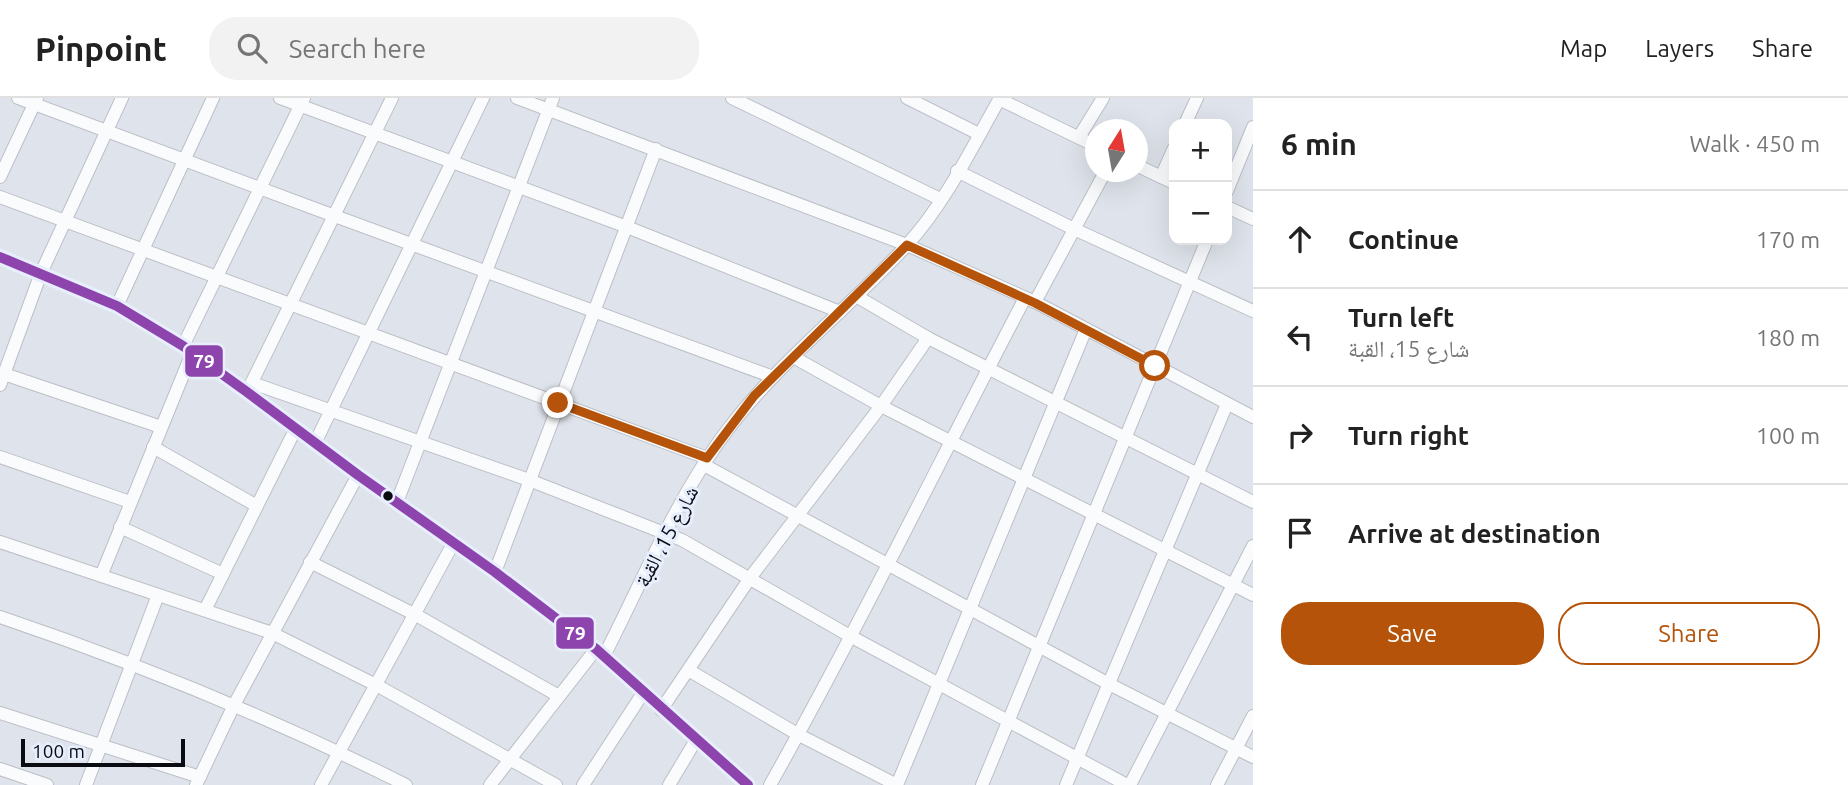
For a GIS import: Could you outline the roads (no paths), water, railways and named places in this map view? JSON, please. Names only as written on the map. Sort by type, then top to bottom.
[{"type":"street","points":[[18,98],[36,101],[183,162],[412,243],[773,377]]},
{"type":"street","points":[[122,98],[41,273],[2,379],[161,427]]},
{"type":"street","points":[[117,306],[213,98]]},
{"type":"street","points":[[280,98],[302,102],[840,312]]},
{"type":"street","points":[[250,387],[392,98]]},
{"type":"street","points":[[315,443],[483,98]]},
{"type":"street","points":[[517,98],[551,103],[656,149],[907,245],[1030,300],[1253,417]]},
{"type":"street","points":[[732,98],[940,199]]},
{"type":"street","points":[[906,98],[979,134]]},
{"type":"street","points":[[1000,98],[1085,140]]},
{"type":"street","name":"شارع 15، القبة","points":[[490,785],[557,695],[600,653],[706,461],[773,377],[907,245],[940,199],[1000,98]]},
{"type":"street","points":[[1079,137],[1103,98]]},
{"type":"street","points":[[1187,119],[1197,98]]},
{"type":"street","points":[[0,177],[36,101]]},
{"type":"street","points":[[101,576],[161,427],[215,277],[302,102]]},
{"type":"street","points":[[397,502],[551,103]]},
{"type":"street","points":[[1231,182],[1253,127]]},
{"type":"street","points":[[495,572],[656,149]]},
{"type":"street","points":[[1161,177],[1169,160]]},
{"type":"street","points":[[957,171],[1073,229],[1253,311]]},
{"type":"street","points":[[1148,171],[1172,182]]},
{"type":"street","points":[[770,785],[799,735],[988,369],[1099,182]]},
{"type":"street","points":[[0,197],[66,219],[215,277],[449,362],[706,461],[798,516],[888,565],[1166,714],[1253,757]]},
{"type":"street","points":[[1232,209],[1253,219]]},
{"type":"street","points":[[982,785],[1205,245]]},
{"type":"street","points":[[0,257],[117,306],[250,387],[315,443],[495,572],[600,653],[748,785]]},
{"type":"street","points":[[856,296],[928,338],[1253,502]]},
{"type":"street","points":[[690,671],[799,735],[897,785],[1086,329]]},
{"type":"street","points":[[661,710],[690,671],[750,578],[881,406],[928,338]]},
{"type":"street","points":[[795,358],[881,406],[1253,595]]},
{"type":"street","points":[[250,387],[330,410],[529,480],[667,533],[850,636],[1128,785],[1253,546]]},
{"type":"street","points":[[1066,785],[1227,404]]},
{"type":"street","points":[[205,610],[296,428]]},
{"type":"street","points":[[153,447],[257,506]]},
{"type":"street","points":[[0,457],[130,502]]},
{"type":"street","points":[[0,713],[198,781],[234,705],[358,475]]},
{"type":"street","points":[[120,527],[223,574]]},
{"type":"street","points":[[0,542],[272,633],[378,686],[556,785]]},
{"type":"street","points":[[321,785],[378,686],[454,542]]},
{"type":"street","points":[[310,562],[416,615],[557,695]]},
{"type":"street","points":[[86,785],[158,594]]},
{"type":"street","points":[[0,617],[133,662],[341,752],[406,785]]},
{"type":"street","points":[[583,785],[643,693]]},
{"type":"street","points":[[1217,785],[1253,716]]},
{"type":"street","points":[[669,785],[696,740]]},
{"type":"street","points":[[0,769],[47,785]]}]
